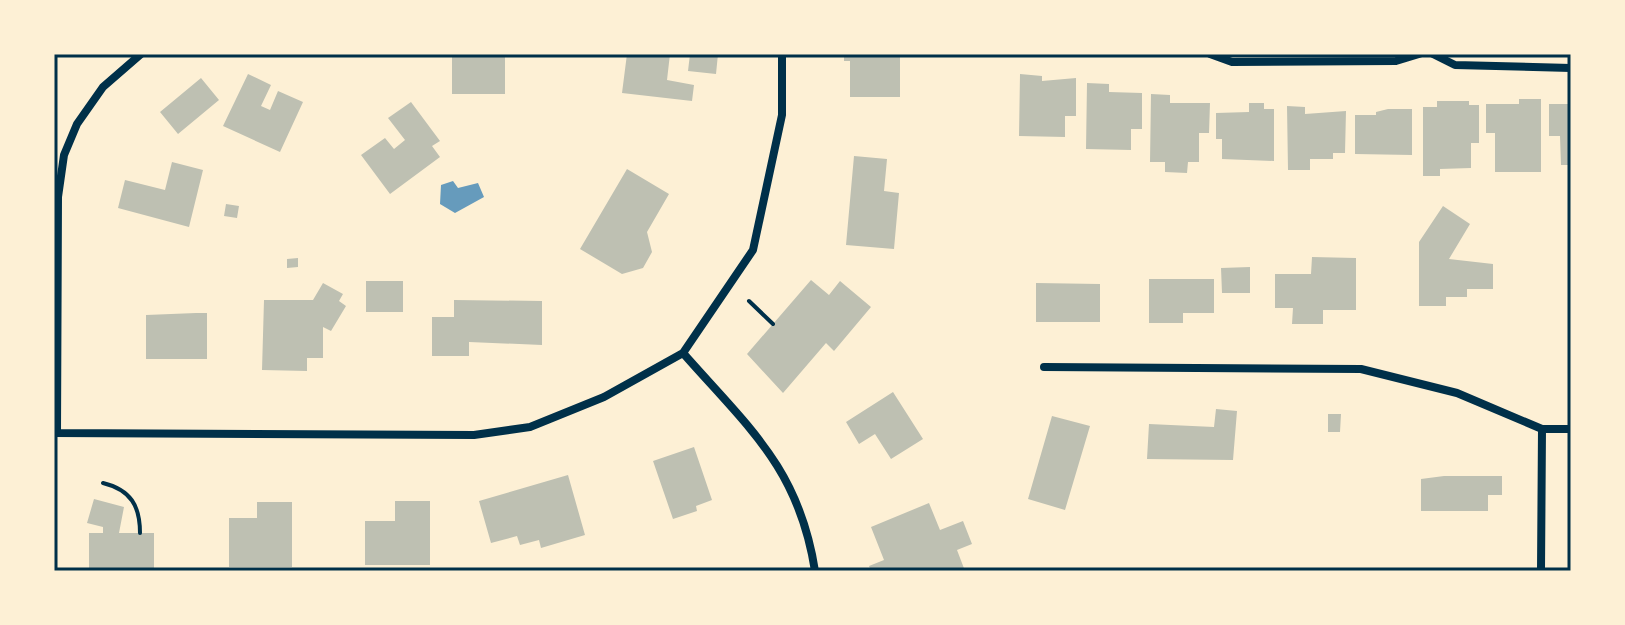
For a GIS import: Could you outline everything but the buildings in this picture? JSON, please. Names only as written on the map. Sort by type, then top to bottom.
[{"type":"street","points":[[141,54],[103,87],[77,124],[64,155],[58,197],[56,433],[474,435],[530,427],[604,397],[683,353],[753,250],[782,115],[782,54]]},
{"type":"street","points":[[1210,54],[1232,62],[1396,61],[1419,54]]},
{"type":"street","points":[[1433,54],[1455,65],[1571,68]]},
{"type":"street","points":[[683,353],[767,447],[797,497],[810,536],[815,571]]},
{"type":"street","points":[[1044,367],[1361,369],[1457,393],[1542,429],[1571,429]]},
{"type":"street","points":[[1541,571],[1542,429]]},
{"type":"path","points":[[749,301],[773,324]]},
{"type":"path","points":[[103,483],[122,488],[140,510],[140,533]]},
{"type":"water","points":[[453,181],[458,188],[478,183],[484,197],[455,213],[440,204],[441,185]]}]
